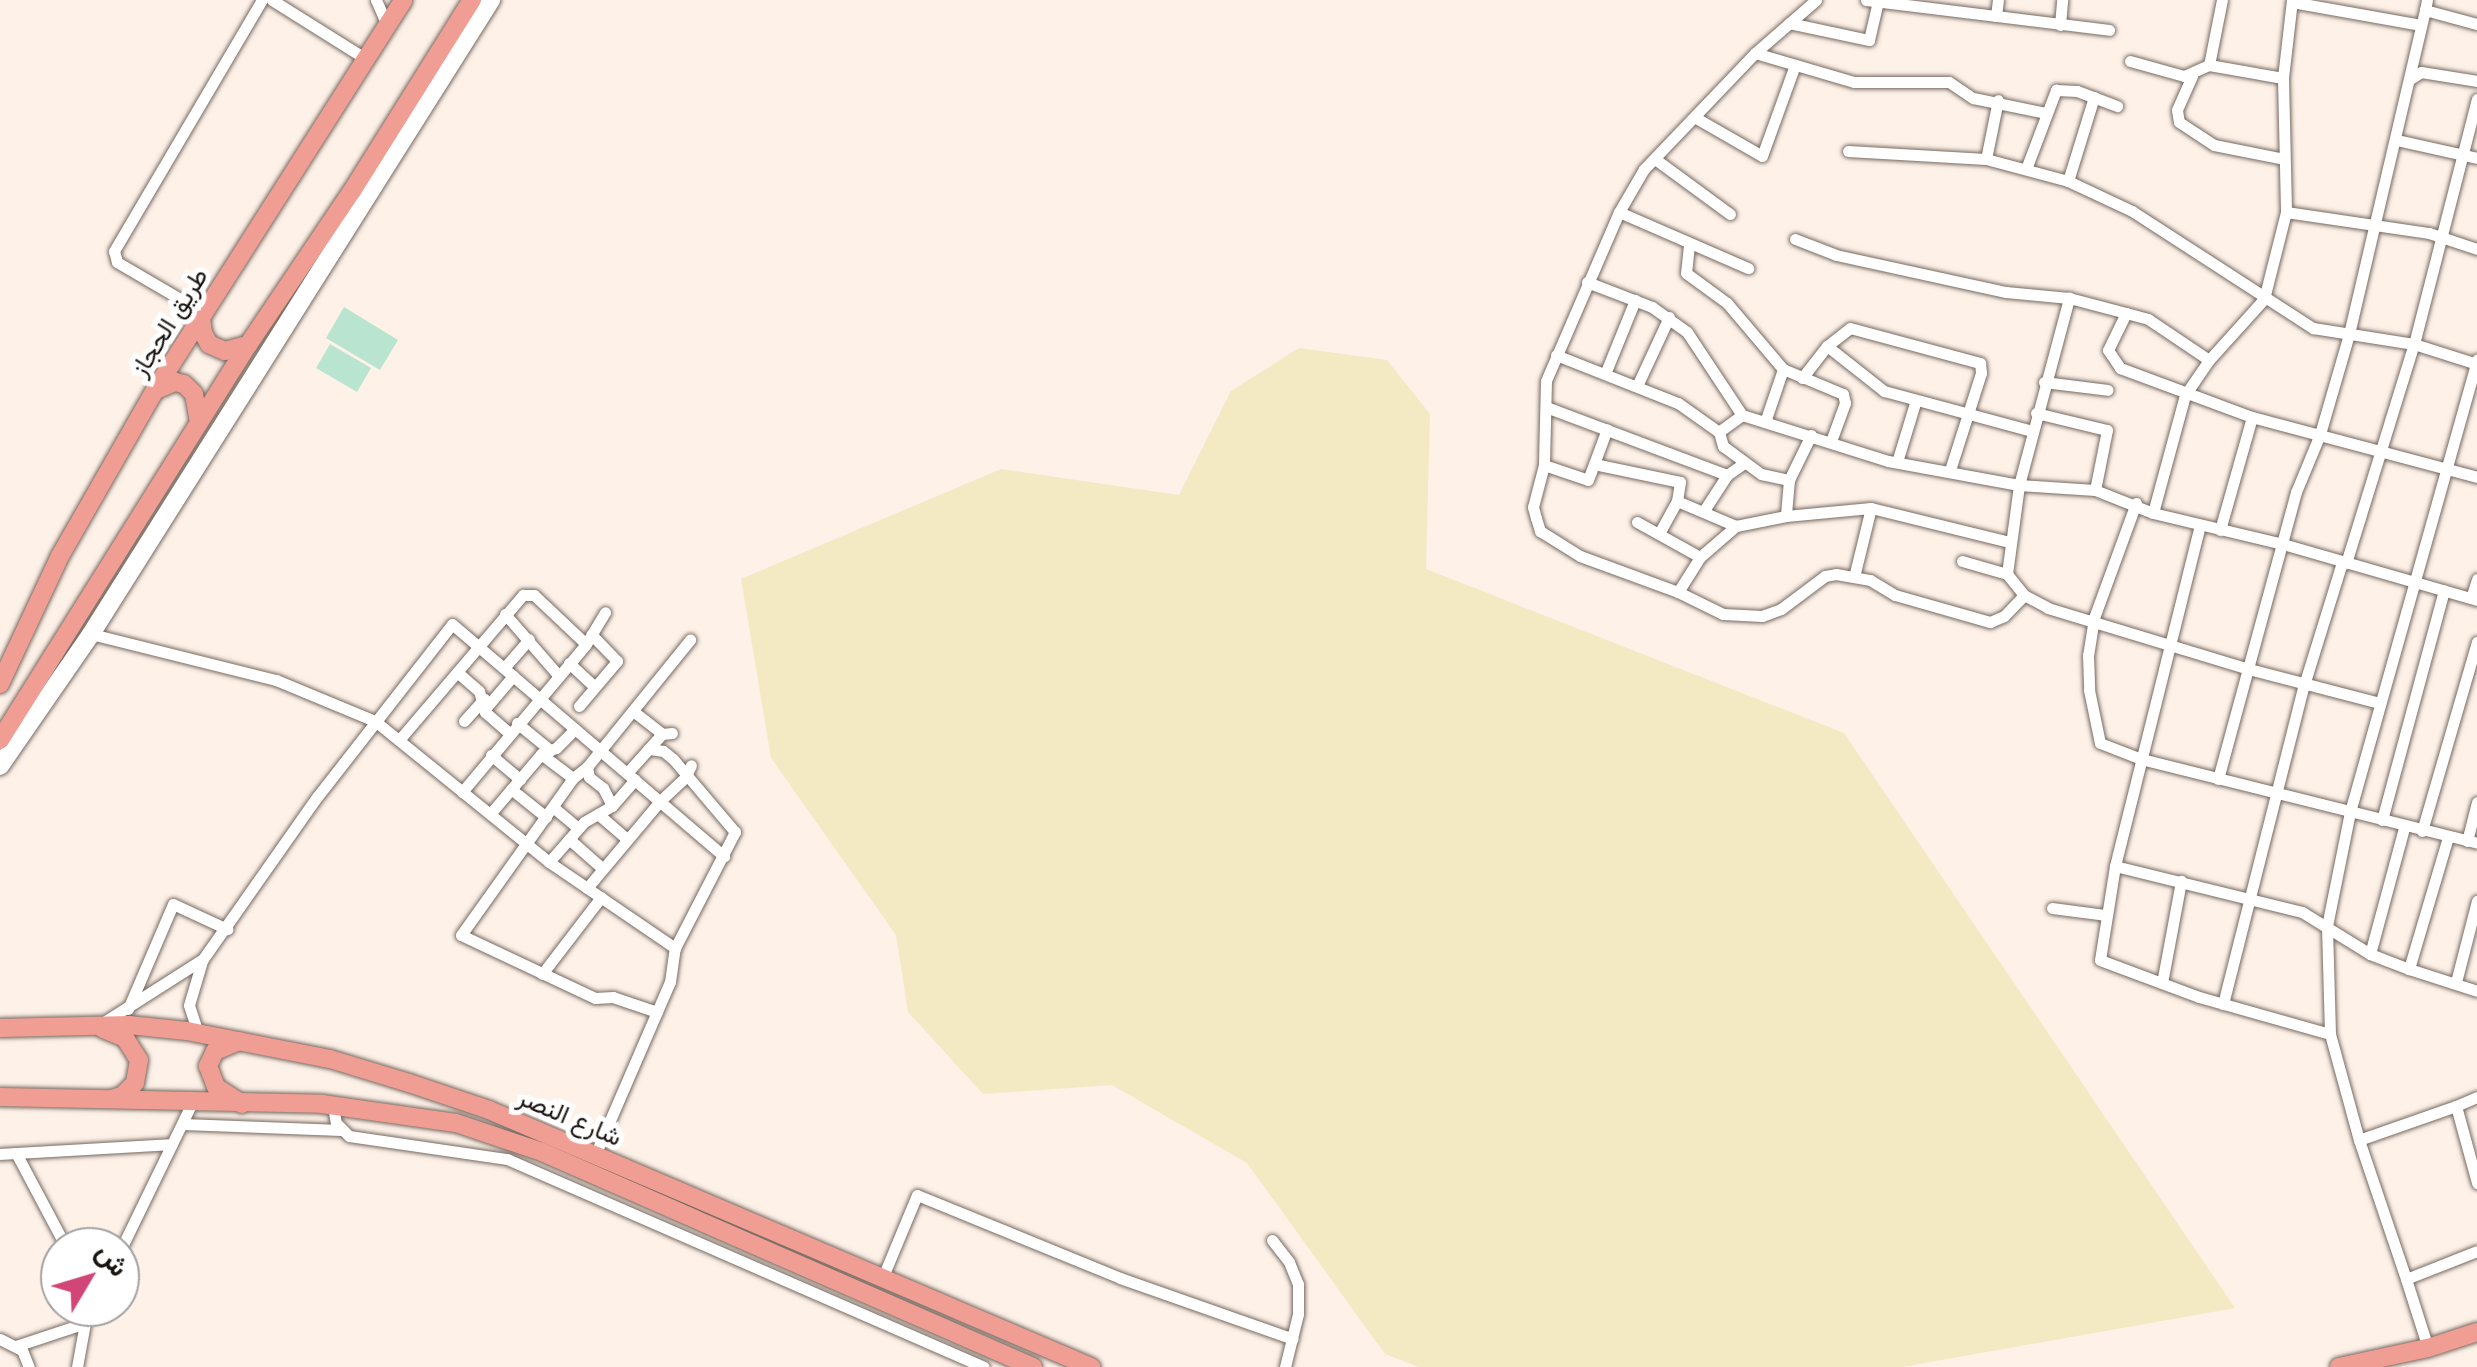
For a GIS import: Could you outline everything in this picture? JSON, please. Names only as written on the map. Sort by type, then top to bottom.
[{"type":"main road","name":"طريق الحجاز","points":[[0,684],[7,655],[155,390],[403,0]]},
{"type":"main road","points":[[0,740],[248,345],[352,192],[472,0]]},
{"type":"main road","points":[[0,766],[91,634],[492,0]]},
{"type":"main road","points":[[203,315],[202,333],[210,344],[225,351],[248,345]]},
{"type":"main road","points":[[155,390],[175,382],[184,384],[194,394],[199,424]]},
{"type":"main road","points":[[93,1026],[125,1038],[139,1060],[140,1072],[128,1090],[100,1101]]},
{"type":"main road","name":"شارع النصر","points":[[0,1028],[93,1026],[198,1033],[330,1059],[409,1082],[595,1155],[1091,1367]]},
{"type":"main road","points":[[240,1041],[216,1051],[208,1066],[216,1087],[242,1104]]},
{"type":"main road","name":"شارع النصر","points":[[0,1097],[333,1105],[412,1114],[499,1136],[796,1274],[1033,1367]]},
{"type":"main road","points":[[2340,1367],[2428,1348],[2477,1332]]},
{"type":"street","points":[[203,315],[117,262],[114,251],[262,0]]},
{"type":"street","points":[[272,0],[366,59]]},
{"type":"street","points":[[376,0],[387,25]]},
{"type":"street","points":[[1816,0],[1756,53],[1655,159],[1619,212],[1546,381],[1544,465],[1533,506],[1540,531],[1580,556],[1678,592],[1724,614],[1762,616],[1781,610],[1825,576],[1870,580],[1895,595],[1990,622],[2004,616],[2024,595]]},
{"type":"street","points":[[1996,16],[1998,0]]},
{"type":"street","points":[[2060,25],[2062,0]]},
{"type":"street","points":[[2209,65],[2222,0]]},
{"type":"street","points":[[2153,514],[2185,395],[2209,360],[2264,299],[2286,212],[2284,78],[2292,1],[2354,7],[2421,25]]},
{"type":"street","points":[[1789,23],[1868,40],[1872,2],[1943,5],[2109,30]]},
{"type":"street","points":[[2218,779],[2245,668],[2296,492],[2320,434],[2349,334],[2398,140],[2426,5],[2477,24]]},
{"type":"street","points":[[1756,53],[1870,84],[1949,82],[1973,98],[2046,112]]},
{"type":"street","points":[[2130,61],[2192,76]]},
{"type":"street","points":[[1696,118],[1762,156],[1795,65]]},
{"type":"street","points":[[2284,78],[2209,65],[2192,76],[2177,110],[2179,122],[2214,145],[2284,159]]},
{"type":"street","points":[[2410,78],[2421,72],[2477,80]]},
{"type":"street","points":[[2026,169],[2059,88],[2118,106]]},
{"type":"street","points":[[2068,182],[2094,96]]},
{"type":"street","points":[[2222,1004],[2304,685],[2414,344],[2477,99]]},
{"type":"street","points":[[1986,159],[1998,100]]},
{"type":"street","points":[[2398,140],[2477,158]]},
{"type":"street","points":[[1848,151],[1986,159],[2068,182],[2132,211],[2313,328],[2414,344],[2477,362],[2350,812],[2327,926],[2330,1034],[2359,1140],[2428,1348]]},
{"type":"street","points":[[1655,159],[1730,214]]},
{"type":"street","points":[[1619,212],[1748,268]]},
{"type":"street","points":[[2286,212],[2442,236],[2477,249]]},
{"type":"street","points":[[1795,239],[1836,255],[2006,292],[2068,298],[2126,313],[2148,320],[2209,360]]},
{"type":"street","points":[[1689,245],[1686,273],[1727,303],[1783,369],[1846,399],[1831,441]]},
{"type":"street","points":[[1586,282],[1635,300],[1669,317],[1687,332],[1742,415],[1898,462],[2019,485],[2096,490],[2136,503],[2153,514],[2282,544],[2474,599],[2477,579]]},
{"type":"street","points":[[2006,574],[2019,485],[2068,298]]},
{"type":"street","points":[[1605,374],[1635,300]]},
{"type":"street","points":[[2126,313],[2111,342],[2112,359],[2120,368],[2252,417],[2477,478]]},
{"type":"street","points":[[1637,386],[1669,317]]},
{"type":"street","points":[[1802,378],[1827,346],[1850,328],[1975,360],[1982,368],[1950,470]]},
{"type":"street","points":[[1827,346],[1879,388],[1916,403],[1968,411],[2032,430]]},
{"type":"street","points":[[1556,355],[1678,404],[1719,432],[1723,446],[1744,463],[1761,474],[1789,480]]},
{"type":"street","points":[[1764,422],[1783,369]]},
{"type":"street","points":[[2044,382],[2108,390]]},
{"type":"street","points":[[1898,462],[1916,403]]},
{"type":"street","points":[[1546,408],[1727,474]]},
{"type":"street","points":[[2036,414],[2107,430],[2096,490]]},
{"type":"street","points":[[1719,432],[1742,415]]},
{"type":"street","points":[[2220,530],[2252,417]]},
{"type":"street","points":[[1544,465],[1588,480],[1608,429]]},
{"type":"street","points":[[1786,516],[1789,480],[1811,435]]},
{"type":"street","points":[[1705,510],[1727,474],[1744,463]]},
{"type":"street","points":[[1594,464],[1680,482],[1660,532]]},
{"type":"street","points":[[1676,500],[1736,526]]},
{"type":"street","points":[[2136,503],[2094,618],[2088,655],[2096,735],[2107,749],[2404,828],[2472,842],[2477,802]]},
{"type":"street","points":[[1678,592],[1700,557],[1736,526],[1786,516],[1871,508],[2008,542]]},
{"type":"street","points":[[1854,576],[1871,508]]},
{"type":"street","points":[[1637,522],[1700,557]]},
{"type":"street","points":[[2200,525],[2115,866],[2100,960],[2222,1004],[2330,1034]]},
{"type":"street","points":[[1962,561],[2006,574],[2024,595],[2048,608],[2094,618],[2304,685],[2380,703]]},
{"type":"street","points":[[2382,820],[2444,590]]},
{"type":"street","points":[[398,740],[523,595],[534,595],[617,659],[578,706]]},
{"type":"street","points":[[462,792],[569,663],[605,612]]},
{"type":"street","points":[[505,614],[558,675]]},
{"type":"street","points":[[93,1026],[128,1009],[203,958],[228,929],[317,796],[452,624],[724,856]]},
{"type":"street","points":[[91,634],[276,680],[375,721],[549,862],[675,948]]},
{"type":"street","points":[[464,722],[484,704],[529,639]]},
{"type":"street","points":[[657,1012],[613,996],[595,998],[461,935],[573,778],[587,767],[690,640]]},
{"type":"street","points":[[2422,831],[2477,642]]},
{"type":"street","points":[[569,663],[595,687]]},
{"type":"street","points":[[457,672],[484,704],[573,778]]},
{"type":"street","points":[[549,862],[578,828],[612,806],[648,749],[667,734],[634,711]]},
{"type":"street","points":[[490,814],[546,752],[575,729]]},
{"type":"street","points":[[595,1155],[670,982],[675,948],[724,856],[734,826],[663,751],[648,749]]},
{"type":"street","points":[[491,755],[520,778]]},
{"type":"street","points":[[587,888],[660,801],[685,778],[690,765]]},
{"type":"street","points":[[587,767],[589,777],[603,788],[612,806]]},
{"type":"street","points":[[511,789],[578,828]]},
{"type":"street","points":[[598,814],[627,839]]},
{"type":"street","points":[[2370,954],[2404,828]]},
{"type":"street","points":[[2409,969],[2448,837]]},
{"type":"street","points":[[569,839],[602,868]]},
{"type":"street","points":[[2115,866],[2302,912],[2370,954],[2477,991]]},
{"type":"street","points":[[2162,983],[2181,881]]},
{"type":"street","points":[[542,974],[600,897]]},
{"type":"street","points":[[2456,982],[2477,901]]},
{"type":"street","points":[[128,1009],[173,904],[228,929]]},
{"type":"street","points":[[2052,908],[2105,915]]},
{"type":"street","points":[[198,1033],[189,1005],[203,958]]},
{"type":"street","points":[[2359,1140],[2477,1097]]},
{"type":"street","points":[[132,1227],[192,1103]]},
{"type":"street","points":[[333,1105],[341,1130]]},
{"type":"street","points":[[2456,1106],[2477,1183]]},
{"type":"street","points":[[183,1124],[341,1130],[357,1139],[507,1159],[796,1274],[984,1367]]},
{"type":"street","points":[[0,1154],[172,1144]]},
{"type":"street","points":[[16,1152],[55,1227]]},
{"type":"street","points":[[882,1279],[917,1195],[1120,1278],[1293,1339]]},
{"type":"street","points":[[1272,1240],[1289,1262],[1298,1284],[1293,1339],[1285,1367]]},
{"type":"street","points":[[2406,1279],[2477,1251]]},
{"type":"street","points":[[16,1346],[76,1327]]},
{"type":"street","points":[[77,1367],[84,1327]]},
{"type":"street","points":[[1,1338],[16,1346],[28,1367]]},
{"type":"green space","points":[[344,307],[398,340],[380,370],[326,338]]},
{"type":"green space","points":[[330,344],[371,368],[357,392],[316,368]]},
{"type":"sand","points":[[1299,348],[1387,360],[1430,414],[1426,569],[1844,733],[2235,1308],[1902,1367],[1419,1367],[1385,1354],[1247,1163],[1112,1085],[983,1094],[908,1012],[896,935],[771,758],[741,579],[1001,469],[1179,495],[1231,391]]}]
